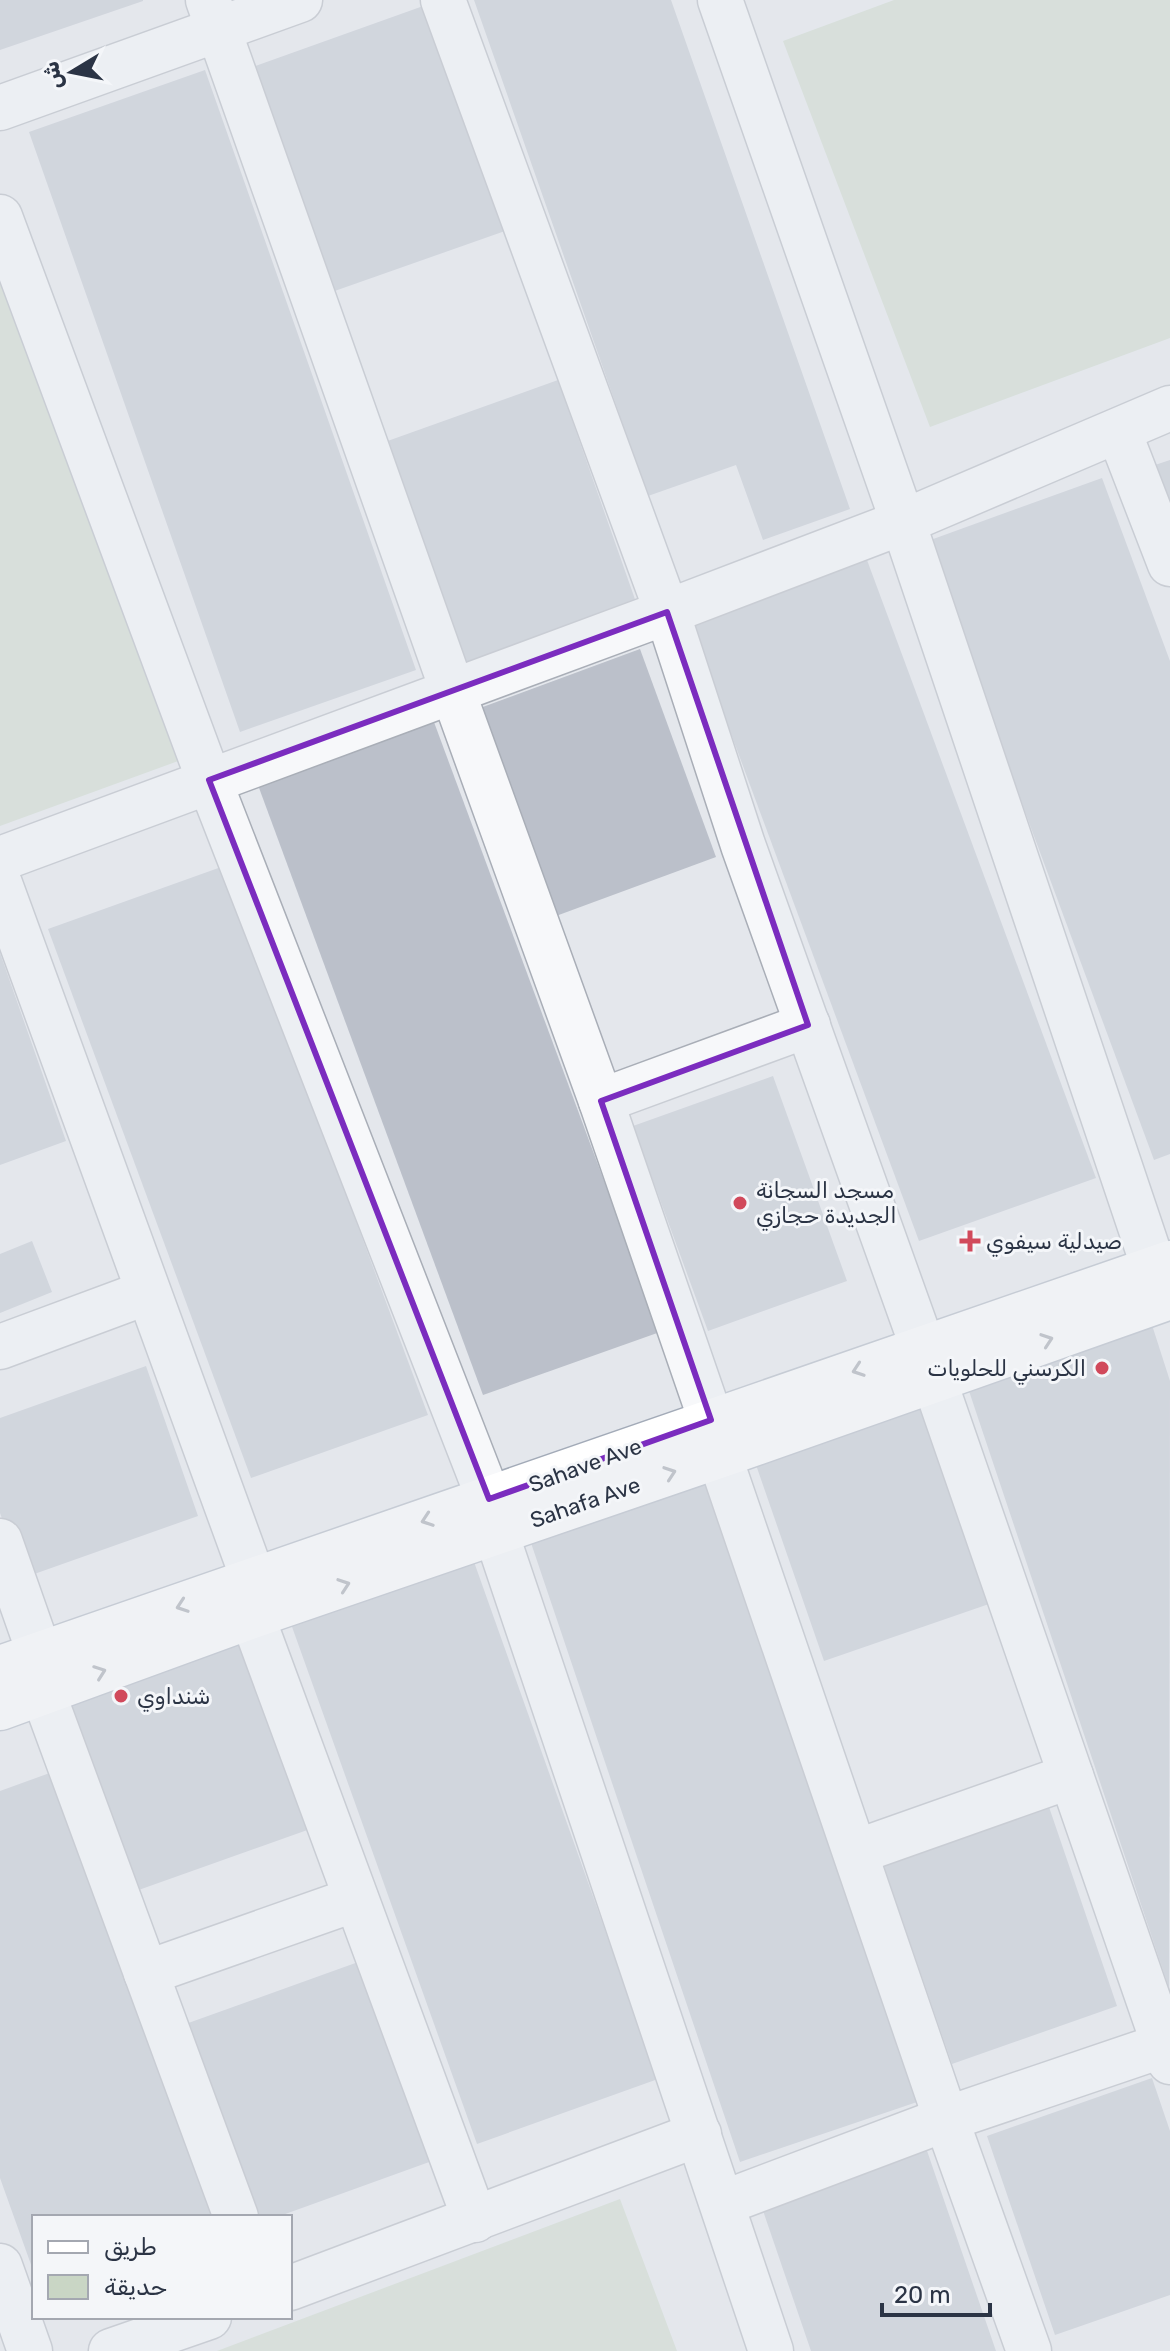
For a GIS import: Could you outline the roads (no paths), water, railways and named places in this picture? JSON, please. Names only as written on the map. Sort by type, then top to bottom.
[{"type":"main road","name":"Sahave Ave","points":[[28,1672],[253,1599],[928,1363],[1166,1288]]},
{"type":"main road","points":[[0,1708],[28,1672]]},
{"type":"street","points":[[0,108],[213,14],[300,0]]},
{"type":"street","points":[[443,0],[667,612],[738,830],[1168,2050],[946,2119],[723,2203]]},
{"type":"street","points":[[720,0],[1166,1288]]},
{"type":"street","points":[[213,14],[601,1101],[946,2119],[1029,2351]]},
{"type":"street","points":[[0,217],[209,780],[492,1516],[771,2351]]},
{"type":"street","points":[[0,859],[903,522],[1170,408]]},
{"type":"street","points":[[1119,432],[1170,564]]},
{"type":"street","points":[[0,884],[148,1292],[356,1899],[475,2220]]},
{"type":"street","points":[[601,1101],[808,1025]]},
{"type":"street","points":[[0,1347],[148,1292]]},
{"type":"street","points":[[0,1541],[28,1672],[146,1973],[235,2215]]},
{"type":"street","points":[[856,1852],[1071,1776]]},
{"type":"street","points":[[146,1973],[356,1899]]},
{"type":"street","points":[[292,2287],[699,2134]]},
{"type":"street","points":[[0,2266],[30,2351]]},
{"type":"street","points":[[111,2351],[203,2319]]},
{"type":"place","name":"مسجد السجانة الجديدة حجازي","points":[[740,1203]]},
{"type":"place","name":"صيدلية سيفوي","points":[[970,1241]]},
{"type":"place","name":"الكرسني للحلويات","points":[[1102,1368]]},
{"type":"place","name":"شنداوي","points":[[121,1696]]}]
